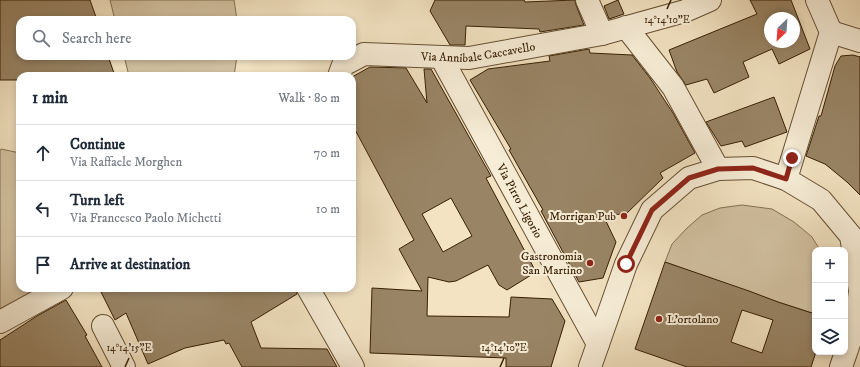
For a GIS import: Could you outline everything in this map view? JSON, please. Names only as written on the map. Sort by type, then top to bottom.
[{"type":"street","points":[[587,0],[602,34]]},
{"type":"street","name":"Via Annibale Caccavello","points":[[356,58],[364,54],[469,58],[602,34],[685,10],[710,0]]},
{"type":"street","points":[[786,179],[831,32],[817,0]]},
{"type":"street","points":[[626,27],[673,87],[718,169]]},
{"type":"street","points":[[831,32],[860,41]]},
{"type":"street","name":"Via Pirro Ligorio","points":[[441,57],[598,344]]},
{"type":"street","name":"Via Annibale Caccavello","points":[[340,72],[343,65],[353,60]]},
{"type":"street","points":[[590,367],[626,264],[652,210],[689,178],[718,169],[753,168],[786,179],[820,200],[851,236],[860,291],[855,326],[841,367]]},
{"type":"street","points":[[0,322],[55,292]]},
{"type":"street","points":[[310,292],[353,367]]},
{"type":"street","points":[[103,326],[124,367]]},
{"type":"shaded area","points":[[110,0],[234,0],[236,16],[114,16]]},
{"type":"shaded area","points":[[125,60],[236,60],[235,72],[128,72]]},
{"type":"shaded area","points":[[1,149],[16,152],[16,292],[38,292],[0,312]]},
{"type":"shaded area","points":[[742,205],[772,209],[794,222],[812,237],[818,247],[812,247],[812,313],[665,262],[672,244],[687,228],[702,215],[720,208]]},
{"type":"building","points":[[0,0],[90,0],[96,16],[16,16],[16,60],[109,60],[114,72],[16,72],[16,80],[0,80]]},
{"type":"building","points":[[435,0],[524,0],[525,2],[575,0],[584,25],[540,32],[539,29],[466,26],[465,45],[450,45],[430,11]]},
{"type":"building","points":[[618,0],[624,14],[609,19],[604,6]]},
{"type":"building","points":[[750,0],[791,0],[796,12],[764,12],[764,48],[800,48],[800,23],[810,49],[779,64],[772,49],[743,62],[749,77],[714,93],[707,79],[686,85],[677,72],[669,50],[757,14]]},
{"type":"building","points":[[589,49],[590,53],[632,55],[650,78],[673,113],[695,153],[660,173],[663,178],[626,214],[603,215],[616,242],[603,278],[579,282],[541,211],[543,210],[509,150],[511,149],[470,80],[488,69],[550,61],[549,56]]},
{"type":"building","points":[[853,55],[860,57],[860,195],[825,164],[806,156],[819,116],[821,116],[835,66],[841,56]]},
{"type":"building","points":[[370,67],[406,68],[427,103],[424,69],[431,69],[491,176],[486,178],[536,272],[507,290],[499,285],[488,265],[456,281],[449,282],[428,277],[427,316],[509,317],[511,297],[552,299],[565,321],[551,367],[506,367],[506,358],[370,353],[372,288],[422,291],[399,249],[414,240],[356,131],[356,75]],"holes":[[[451,198],[472,236],[443,252],[422,214]]]},
{"type":"building","points":[[774,97],[787,132],[745,147],[742,141],[721,146],[706,122]]},
{"type":"building","points":[[665,262],[812,313],[812,355],[815,355],[811,367],[687,367],[635,349]],"holes":[[[742,310],[773,320],[762,353],[731,342]]]},
{"type":"building","points":[[101,292],[297,292],[297,294],[251,322],[261,348],[327,349],[337,367],[242,367],[229,343],[226,344],[224,340],[185,348],[148,364],[126,313],[115,320]]},
{"type":"building","points":[[66,300],[87,335],[85,336],[102,367],[0,367],[0,340],[37,316]]},
{"type":"place","name":"Morrigan Pub","points":[[624,216]]},
{"type":"place","name":"Gastronomia San Martino","points":[[590,263]]},
{"type":"place","name":"L'ortolano","points":[[659,319]]},
{"type":"route","points":[[626,264],[652,210],[689,178],[718,169],[753,168],[786,179],[792,158]]}]
